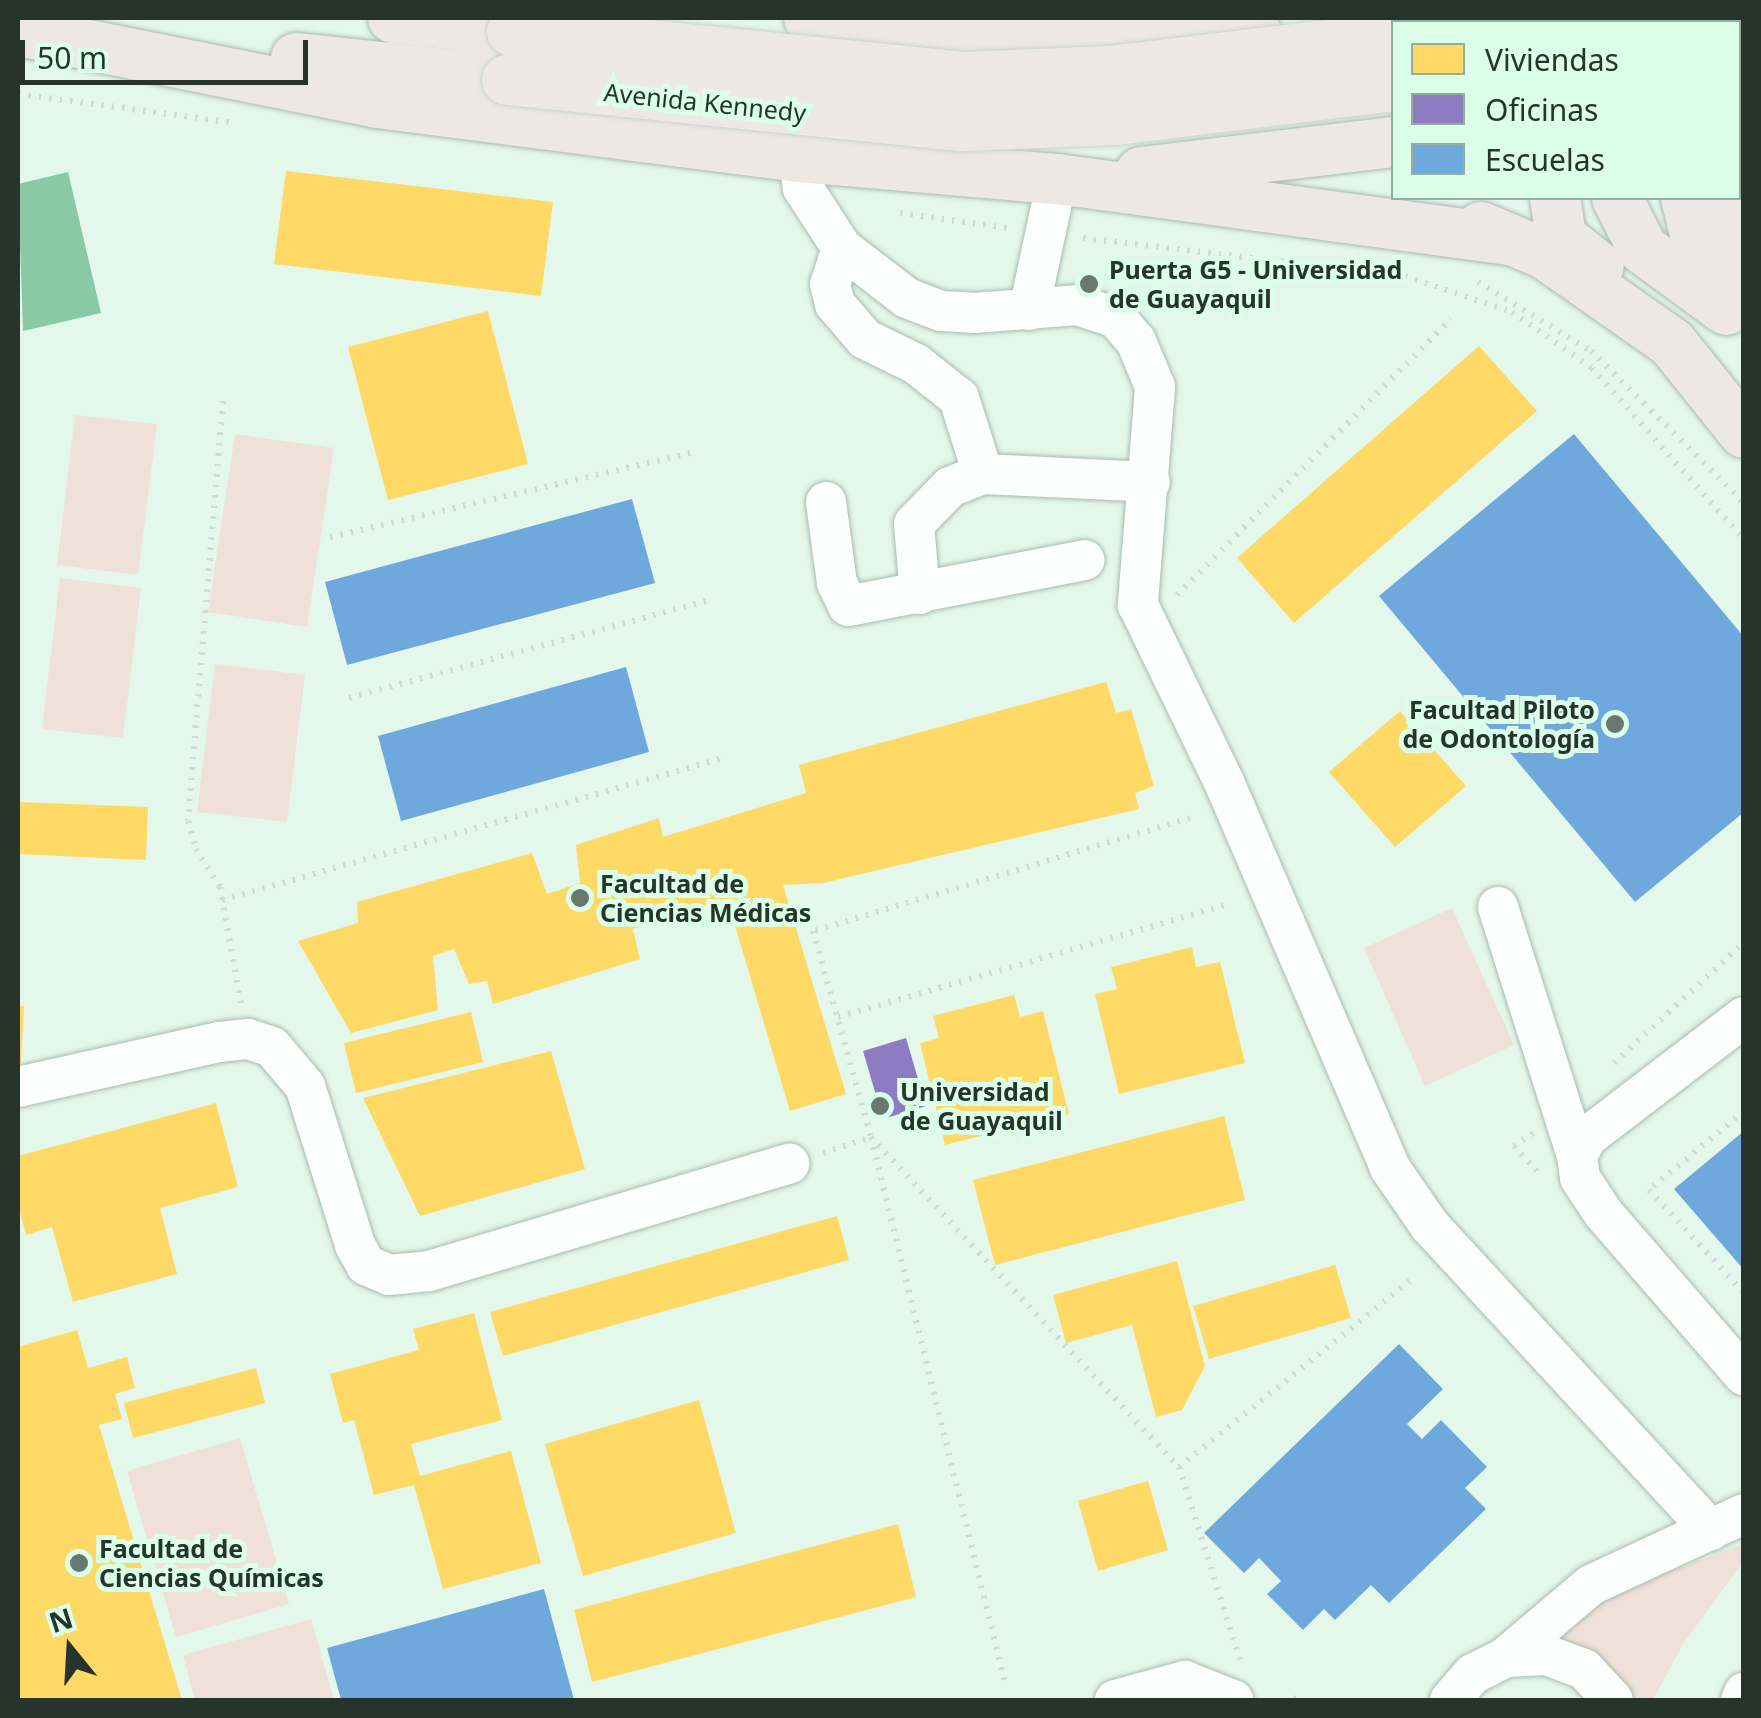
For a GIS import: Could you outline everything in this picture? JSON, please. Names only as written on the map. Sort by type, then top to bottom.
[{"type":"main road","name":"Avenida Kennedy","points":[[392,18],[964,77],[1110,71],[1391,37]]},
{"type":"main road","points":[[809,18],[959,32],[1037,34],[1194,18]]},
{"type":"main road","points":[[959,32],[1058,18]]},
{"type":"main road","points":[[1358,18],[1391,141]]},
{"type":"main road","points":[[1187,19],[1224,21],[1256,34],[1279,65],[1282,89],[1280,111],[1257,140],[1204,166]]},
{"type":"main road","name":"Avenida Kennedy","points":[[18,30],[963,126],[1116,120],[1391,86]]},
{"type":"main road","points":[[18,30],[378,103],[799,157],[1057,180],[1509,240]]},
{"type":"main road","points":[[1057,180],[1391,145]]},
{"type":"main road","points":[[1433,200],[1545,254],[1672,343]]},
{"type":"main road","points":[[1555,200],[1562,238],[1596,264],[1672,343],[1744,433]]},
{"type":"main road","points":[[1619,200],[1642,249],[1737,322]]},
{"type":"main road","points":[[1686,200],[1704,271],[1737,322]]},
{"type":"main road","points":[[1726,200],[1717,251],[1737,322]]},
{"type":"lane","points":[[799,157],[803,188],[842,248],[907,298],[941,311],[1077,305],[1115,317],[1136,341],[1155,387],[1138,604],[1224,782],[1390,1168],[1430,1226],[1727,1522],[1591,1586],[1506,1657],[1473,1674],[1450,1700]]},
{"type":"lane","points":[[1029,310],[1057,180]]},
{"type":"lane","points":[[842,248],[830,284],[835,304],[864,340],[916,364],[959,398],[983,474]]},
{"type":"lane","points":[[920,594],[914,524],[950,487],[983,474],[1150,482]]},
{"type":"lane","points":[[826,502],[836,583],[848,606],[1085,560]]},
{"type":"lane","points":[[1498,907],[1541,1048],[1568,1110],[1580,1178],[1603,1213],[1744,1375]]},
{"type":"lane","points":[[1578,1156],[1587,1137],[1744,1017]]},
{"type":"lane","points":[[18,1087],[248,1039],[272,1047],[305,1086],[355,1246],[366,1264],[389,1275],[428,1271],[789,1164]]},
{"type":"lane","points":[[1506,1657],[1546,1655],[1584,1669],[1613,1700]]},
{"type":"lane","points":[[1115,1700],[1185,1680],[1239,1689]]},
{"type":"lane","points":[[1741,1700],[1744,1693]]},
{"type":"path","points":[[1461,276],[1505,293],[1591,351],[1744,503]]},
{"type":"path","points":[[1171,602],[1451,319]]},
{"type":"path","points":[[1592,368],[1744,540]]},
{"type":"path","points":[[223,401],[188,822],[222,900],[248,1039]]},
{"type":"path","points":[[330,537],[695,452]]},
{"type":"path","points":[[349,698],[709,600]]},
{"type":"path","points":[[222,900],[727,757]]},
{"type":"path","points":[[1005,1684],[871,1136],[813,931],[1190,818]]},
{"type":"path","points":[[838,1017],[1225,905]]},
{"type":"path","points":[[1552,1189],[1514,1146],[1568,1110],[1744,942]]},
{"type":"path","points":[[1744,1111],[1649,1190],[1744,1293]]},
{"type":"path","points":[[789,1164],[871,1136]]},
{"type":"path","points":[[871,1136],[1179,1466],[1239,1689]]},
{"type":"path","points":[[1179,1466],[1413,1278]]},
{"type":"shaded area","points":[[68,172],[101,313],[23,331],[18,184]]},
{"type":"shaded area","points":[[75,415],[157,424],[138,575],[57,565]]},
{"type":"shaded area","points":[[235,434],[334,448],[307,627],[208,612]]},
{"type":"shaded area","points":[[60,578],[141,588],[123,738],[42,729]]},
{"type":"shaded area","points":[[215,664],[305,675],[287,822],[197,812]]},
{"type":"shaded area","points":[[1452,908],[1514,1045],[1425,1086],[1364,948]]},
{"type":"shaded area","points":[[240,1438],[289,1604],[176,1637],[127,1471]]},
{"type":"shaded area","points":[[1743,1544],[1743,1562],[1683,1644],[1653,1700],[1627,1700],[1545,1641],[1602,1597]]},
{"type":"shaded area","points":[[311,1619],[334,1700],[195,1700],[183,1655]]},
{"type":"building: Viviendas","points":[[286,171],[553,202],[541,296],[274,264]]},
{"type":"building: Viviendas","points":[[488,311],[528,464],[388,500],[348,347]]},
{"type":"building: Viviendas","points":[[1479,346],[1537,411],[1294,623],[1237,558]]},
{"type":"building: Viviendas","name":"Facultad de Ciencias Médicas","points":[[1106,682],[1116,713],[1131,709],[1154,786],[1135,793],[1139,809],[823,883],[783,885],[846,1094],[790,1111],[728,902],[633,929],[640,959],[493,1004],[487,981],[469,984],[454,949],[433,956],[438,1010],[351,1033],[298,941],[358,923],[357,902],[532,853],[547,894],[580,883],[576,845],[659,818],[663,837],[806,793],[799,765]]},
{"type":"building: Viviendas","points":[[1400,711],[1466,786],[1395,847],[1329,772]]},
{"type":"building: Viviendas","points":[[18,802],[148,807],[146,860],[18,854]]},
{"type":"building: Viviendas","points":[[1192,947],[1196,967],[1220,962],[1245,1063],[1119,1094],[1095,994],[1117,989],[1111,967]]},
{"type":"building: Viviendas","points":[[1014,995],[1020,1017],[1043,1011],[1069,1114],[945,1145],[920,1043],[939,1038],[933,1016]]},
{"type":"building: Viviendas","points":[[18,1006],[24,1006],[21,1063],[18,1063]]},
{"type":"building: Viviendas","points":[[471,1012],[483,1062],[356,1093],[344,1043]]},
{"type":"building: Viviendas","points":[[551,1051],[585,1169],[420,1216],[363,1098]]},
{"type":"building: Viviendas","points":[[216,1103],[238,1187],[160,1208],[177,1274],[73,1302],[52,1227],[26,1235],[18,1204],[18,1156]]},
{"type":"building: Viviendas","points":[[1224,1116],[1245,1200],[995,1265],[973,1180]]},
{"type":"building: Viviendas","points":[[837,1216],[849,1260],[503,1356],[490,1312]]},
{"type":"building: Viviendas","points":[[1177,1261],[1205,1366],[1182,1410],[1156,1417],[1132,1325],[1066,1343],[1053,1295]]},
{"type":"building: Viviendas","points":[[1335,1265],[1351,1318],[1209,1359],[1193,1306]]},
{"type":"building: Viviendas","points":[[474,1313],[502,1420],[411,1444],[420,1476],[511,1451],[541,1563],[443,1589],[414,1485],[374,1495],[354,1420],[343,1423],[330,1374],[419,1350],[413,1329]]},
{"type":"building: Viviendas","name":"Facultad de Ciencias Químicas","points":[[77,1330],[88,1368],[127,1357],[135,1388],[115,1394],[122,1419],[99,1425],[182,1700],[18,1700],[18,1347]]},
{"type":"building: Viviendas","points":[[256,1368],[265,1403],[133,1438],[124,1403]]},
{"type":"building: Viviendas","points":[[699,1400],[736,1533],[583,1576],[545,1444]]},
{"type":"building: Viviendas","points":[[1148,1481],[1168,1550],[1098,1571],[1078,1501]]},
{"type":"building: Viviendas","points":[[898,1524],[916,1597],[592,1682],[574,1610]]},
{"type":"building: Oficinas","points":[[906,1038],[926,1106],[883,1119],[863,1051]]},
{"type":"building: Escuelas","name":"Facultad Piloto de Odontología","points":[[1574,434],[1744,637],[1744,812],[1635,902],[1379,596]]},
{"type":"building: Escuelas","points":[[632,499],[655,583],[347,665],[325,582]]},
{"type":"building: Escuelas","points":[[626,667],[649,752],[401,821],[378,736]]},
{"type":"building: Escuelas","points":[[1744,1131],[1744,1270],[1674,1189]]},
{"type":"building: Escuelas","points":[[1399,1344],[1443,1389],[1407,1424],[1422,1439],[1441,1420],[1487,1467],[1465,1488],[1486,1509],[1389,1603],[1371,1585],[1335,1620],[1324,1609],[1303,1630],[1267,1594],[1281,1581],[1259,1558],[1244,1573],[1204,1533]]},
{"type":"building: Escuelas","points":[[544,1589],[574,1700],[341,1700],[327,1648]]},
{"type":"place","name":"Puerta G5 - Universidad de Guayaquil","points":[[1089,284]]},
{"type":"place","name":"Facultad Piloto de Odontología","points":[[1615,724]]},
{"type":"place","name":"Facultad de Ciencias Médicas","points":[[580,898]]},
{"type":"place","name":"Universidad de Guayaquil","points":[[880,1106]]},
{"type":"place","name":"Facultad de Ciencias Químicas","points":[[79,1563]]}]
